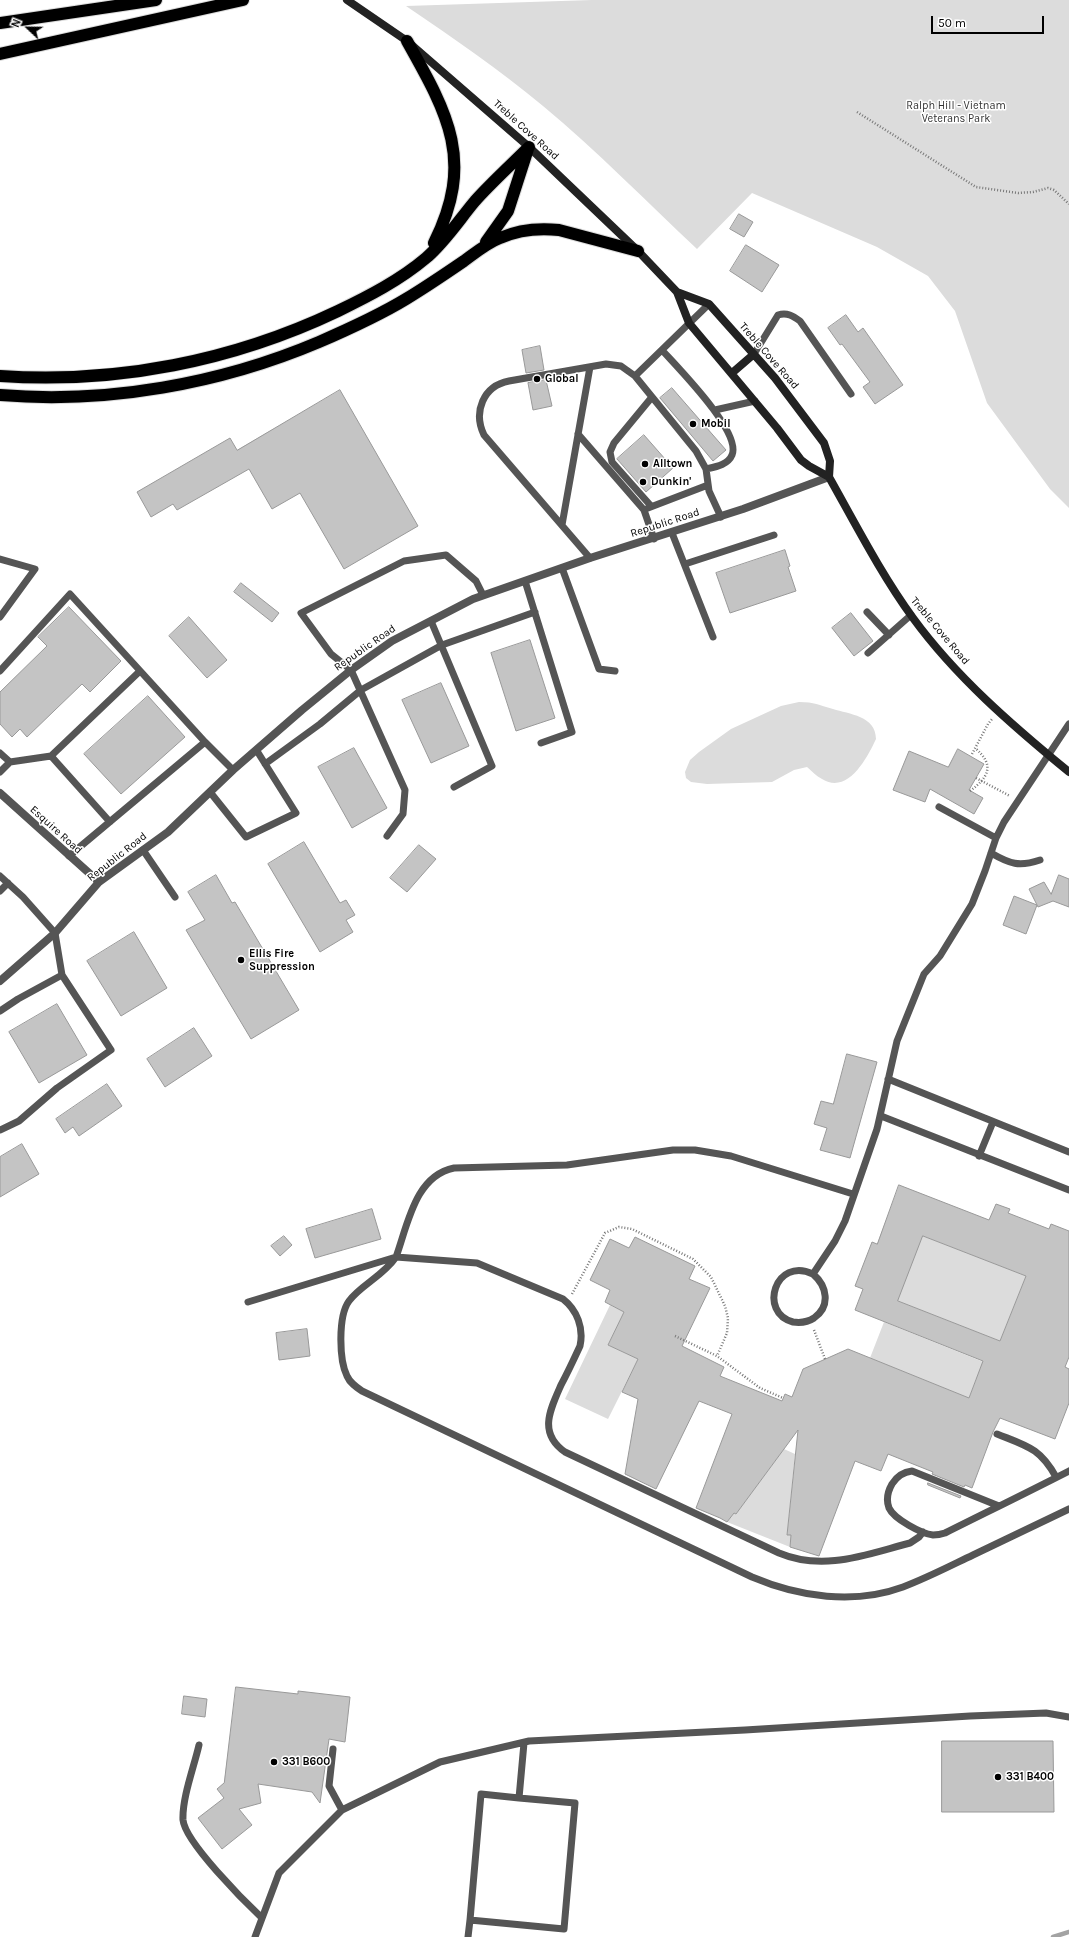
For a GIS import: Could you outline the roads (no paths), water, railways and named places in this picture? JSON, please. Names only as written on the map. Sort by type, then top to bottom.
[{"type":"highway","points":[[0,23],[156,0]]},
{"type":"highway","points":[[0,54],[243,0]]},
{"type":"highway","points":[[407,40],[441,104],[450,126],[455,155],[452,199],[439,234],[427,257]]},
{"type":"highway","points":[[480,249],[495,231],[508,211],[529,147]]},
{"type":"highway","points":[[0,376],[73,378],[128,373],[206,359],[266,342],[301,328],[389,284],[427,257],[490,184],[529,147]]},
{"type":"highway","points":[[0,395],[55,397],[105,395],[157,388],[224,374],[264,362],[319,342],[381,314],[432,283],[480,249],[498,238],[509,235],[546,229],[568,232],[638,251]]},
{"type":"main road","name":"Treble Cove Road","points":[[347,0],[407,40],[529,147],[638,251],[677,292],[689,323],[755,401],[801,460],[808,466],[829,477]]},
{"type":"main road","name":"Treble Cove Road","points":[[677,292],[709,304],[775,378],[824,443],[830,461],[829,477],[877,564],[911,615],[937,648],[989,702],[1069,772]]},
{"type":"main road","points":[[732,373],[754,354]]},
{"type":"street","name":"Republic Road","points":[[0,981],[55,933],[99,882],[168,832],[233,770],[351,670],[392,641],[483,595],[590,558],[721,517],[829,477]]},
{"type":"street","name":"Esquire Road","points":[[0,793],[99,882]]},
{"type":"lane","points":[[635,376],[709,304]]},
{"type":"lane","points":[[754,354],[778,315],[785,313],[793,316],[800,321],[851,394]]},
{"type":"lane","points":[[662,350],[715,410],[734,445],[733,454],[729,460],[722,465],[706,469]]},
{"type":"lane","points":[[590,558],[484,435],[480,423],[479,410],[487,393],[503,382],[614,364],[625,368],[635,376],[696,452],[706,469],[709,491],[721,517]]},
{"type":"lane","points":[[562,525],[590,367]]},
{"type":"lane","points":[[651,506],[612,462],[610,452],[614,443],[652,397]]},
{"type":"lane","points":[[715,410],[755,401]]},
{"type":"lane","points":[[578,434],[644,510],[654,539]]},
{"type":"lane","points":[[644,510],[708,485]]},
{"type":"lane","points":[[672,532],[713,637]]},
{"type":"lane","points":[[685,564],[774,535]]},
{"type":"lane","points":[[388,836],[403,814],[405,790],[351,670],[332,654],[301,613],[404,561],[446,555],[476,581],[483,595]]},
{"type":"lane","points":[[0,559],[35,569],[0,618]]},
{"type":"lane","points":[[562,568],[599,670],[614,671]]},
{"type":"lane","points":[[525,581],[572,732],[541,743]]},
{"type":"lane","points":[[0,671],[70,594],[205,742],[233,770]]},
{"type":"lane","points":[[265,764],[320,724],[361,690],[442,645],[535,612]]},
{"type":"lane","points":[[867,612],[889,635]]},
{"type":"lane","points":[[868,653],[911,615]]},
{"type":"lane","points":[[431,621],[492,766],[454,787]]},
{"type":"lane","points":[[0,772],[10,762],[50,756],[140,671]]},
{"type":"lane","points":[[813,1274],[839,1235],[881,1116],[888,1078],[898,1042],[924,974],[940,956],[960,925],[979,886],[996,838],[1017,801],[1033,780],[1048,754],[1069,724]]},
{"type":"lane","points":[[69,856],[205,742]]},
{"type":"lane","points":[[210,792],[246,837],[296,813],[257,751]]},
{"type":"lane","points":[[0,753],[10,762]]},
{"type":"lane","points":[[50,756],[110,822]]},
{"type":"lane","points":[[939,806],[996,838]]},
{"type":"lane","points":[[143,850],[175,898]]},
{"type":"lane","points":[[991,854],[1002,860],[1018,865],[1040,860]]},
{"type":"lane","points":[[0,876],[23,897],[55,933],[62,975],[111,1050],[57,1088],[19,1121],[0,1130]]},
{"type":"lane","points":[[0,891],[8,883]]},
{"type":"lane","points":[[0,1011],[18,998],[62,975]]},
{"type":"lane","points":[[888,1078],[1069,1152]]},
{"type":"lane","points":[[881,1116],[979,1156],[1069,1190]]},
{"type":"lane","points":[[979,1156],[993,1122]]},
{"type":"lane","points":[[854,1194],[731,1156],[707,1151],[673,1150],[567,1165],[454,1168],[437,1174],[424,1187],[416,1202],[396,1257],[384,1272],[351,1299],[344,1312],[341,1324],[343,1364],[347,1378],[357,1387],[391,1406],[763,1582],[787,1590],[819,1596],[854,1596],[884,1592],[902,1587],[928,1577],[1069,1508]]},
{"type":"lane","points":[[248,1302],[396,1257],[476,1262],[566,1301],[572,1308],[579,1321],[581,1338],[576,1355],[550,1411],[548,1425],[552,1439],[565,1452],[780,1553],[804,1561],[822,1563],[848,1559],[910,1543],[920,1537],[923,1532]]},
{"type":"lane","points":[[800,1270],[813,1274],[820,1280],[824,1288],[826,1298],[819,1314],[810,1320],[798,1323],[785,1318],[776,1307],[774,1297],[778,1281],[791,1272],[800,1270]]},
{"type":"lane","points":[[997,1434],[1038,1452],[1047,1461],[1056,1477]]},
{"type":"lane","points":[[999,1506],[916,1472],[906,1472],[897,1478],[890,1489],[888,1497],[888,1506],[900,1519],[923,1532],[934,1535],[942,1534],[999,1506],[1056,1477],[1069,1471]]},
{"type":"lane","points":[[255,1937],[279,1873],[342,1810],[440,1762],[524,1744],[530,1741],[745,1730],[970,1716],[1046,1713],[1069,1717]]},
{"type":"lane","points":[[519,1798],[524,1744]]},
{"type":"lane","points":[[199,1745],[184,1808],[183,1822],[195,1843],[221,1876],[262,1918]]},
{"type":"lane","points":[[333,1749],[329,1786],[342,1810]]},
{"type":"lane","points":[[468,1937],[481,1794],[575,1802],[564,1929],[470,1920]]},
{"type":"waterway","points":[[1053,1937],[1069,1932]]},
{"type":"place","name":"Global","points":[[537,379]]},
{"type":"place","name":"Mobil","points":[[693,424]]},
{"type":"place","name":"Alltown","points":[[645,464]]},
{"type":"place","name":"Dunkin'","points":[[643,482]]},
{"type":"place","name":"Ellis Fire Suppression","points":[[241,960]]},
{"type":"place","name":"331 B600","points":[[274,1762]]},
{"type":"place","name":"331 B400","points":[[998,1777]]},
{"type":"park label","name":"Ralph Hill - Vietnam Veterans Park","points":[[956,112]]}]
